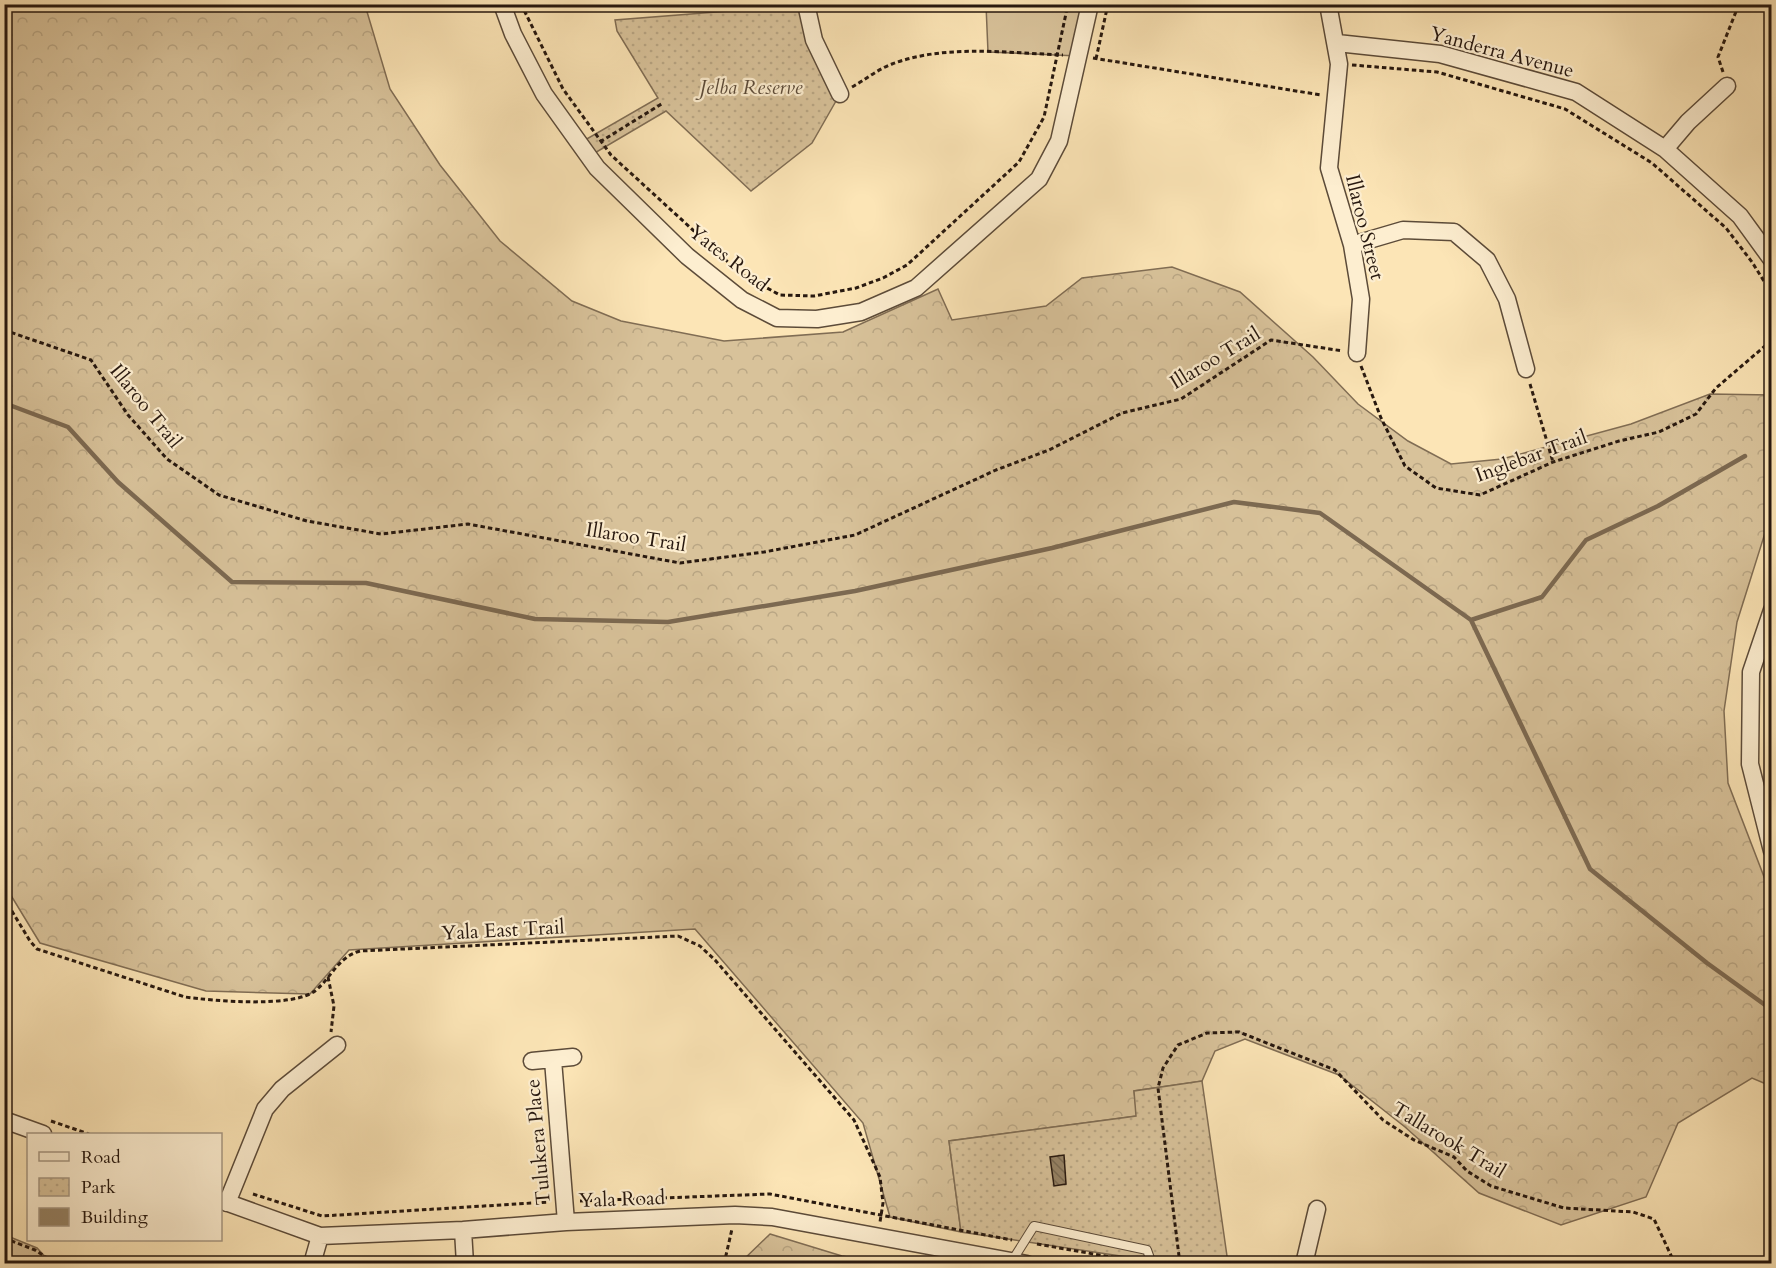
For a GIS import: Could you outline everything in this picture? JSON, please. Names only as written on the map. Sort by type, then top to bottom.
[{"type":"street","name":"Yates Road","points":[[502,4],[513,34],[544,94],[583,152],[687,256],[742,300],[777,318],[817,318],[861,312],[916,288],[1039,179],[1059,141],[1090,4]]},
{"type":"street","points":[[806,4],[814,40],[840,94]]},
{"type":"street","name":"Illaroo Street","points":[[1328,4],[1340,64],[1329,168],[1352,245],[1361,299],[1357,353]]},
{"type":"street","name":"Yanderra Avenue","points":[[1337,43],[1440,54],[1576,92],[1665,149],[1740,216],[1772,260]]},
{"type":"street","points":[[1665,149],[1688,122],[1727,86]]},
{"type":"street","points":[[1352,245],[1403,230],[1454,232],[1487,260],[1507,299],[1526,369]]},
{"type":"street","points":[[1772,610],[1751,672],[1750,764],[1772,851]]},
{"type":"street","points":[[224,1201],[265,1109],[282,1089],[334,1047]]},
{"type":"street","points":[[532,1061],[573,1058]]},
{"type":"street","name":"Tulukera Place","points":[[553,1060],[566,1222]]},
{"type":"street","points":[[4,1120],[41,1133]]},
{"type":"street","name":"Yala Road","points":[[224,1201],[321,1236],[735,1215],[772,1217],[1019,1262]]},
{"type":"street","points":[[1304,1263],[1317,1209]]},
{"type":"street","points":[[463,1230],[465,1263]]},
{"type":"street","points":[[312,1263],[321,1236]]},
{"type":"lane","points":[[1019,1262],[1034,1226],[1147,1250],[1152,1263]]},
{"type":"path","points":[[521,4],[563,88],[599,142],[741,274],[780,295],[814,296],[856,288],[883,278],[907,265],[1019,162],[1044,117],[1068,4]]},
{"type":"path","points":[[1096,59],[1108,4]]},
{"type":"path","points":[[1727,86],[1718,57],[1739,4]]},
{"type":"path","points":[[840,94],[890,65],[918,56],[988,52],[1078,56],[1335,97]]},
{"type":"path","points":[[1340,64],[1437,72],[1565,110],[1652,163],[1726,228],[1752,262],[1772,294]]},
{"type":"path","points":[[583,152],[663,103]]},
{"type":"path","name":"Illaroo Trail","points":[[4,330],[91,360],[128,415],[167,459],[219,495],[307,521],[381,534],[468,524],[680,563],[764,552],[855,536],[996,470],[1049,450],[1122,413],[1181,399],[1271,340],[1357,353]]},
{"type":"path","name":"Inglebar Trail","points":[[1357,353],[1366,383],[1405,466],[1436,488],[1480,495],[1554,462],[1619,441],[1659,432],[1696,414],[1716,388],[1772,340]]},
{"type":"path","points":[[1526,369],[1554,462]]},
{"type":"path","name":"Yala East Trail","points":[[4,898],[37,949],[185,997],[254,1002],[296,998],[315,991],[342,960],[360,951],[678,936],[690,939],[715,960],[858,1125],[880,1176],[882,1190],[878,1236]]},
{"type":"path","points":[[328,977],[334,1006],[334,1047]]},
{"type":"path","name":"Tallarook Trail","points":[[1180,1263],[1158,1088],[1163,1068],[1178,1045],[1207,1033],[1239,1032],[1335,1070],[1383,1120],[1414,1140],[1454,1157],[1467,1171],[1491,1186],[1564,1208],[1632,1212],[1654,1219],[1675,1263]]},
{"type":"path","points":[[724,1263],[735,1215]]},
{"type":"path","points":[[4,1238],[35,1250],[56,1263]]},
{"type":"green space","points":[[4,5],[365,5],[390,89],[440,165],[500,241],[572,301],[621,321],[724,341],[843,332],[938,289],[952,320],[1046,306],[1082,278],[1172,267],[1240,292],[1313,357],[1358,404],[1408,441],[1451,464],[1502,459],[1631,424],[1710,394],[1771,395],[1771,514],[1737,622],[1724,711],[1728,783],[1771,895],[1771,1086],[1752,1078],[1678,1123],[1646,1197],[1561,1225],[1479,1193],[1405,1127],[1339,1075],[1245,1039],[1215,1051],[1202,1081],[1134,1091],[1137,1116],[949,1141],[961,1232],[890,1217],[863,1123],[695,929],[349,950],[310,994],[206,991],[40,943],[4,884]]},
{"type":"green space","name":"Jelba Reserve","points":[[806,5],[840,94],[812,143],[751,191],[666,111],[588,157],[578,144],[658,98],[617,31],[615,20]]},
{"type":"green space","points":[[986,5],[1090,5],[1078,56],[988,52]]},
{"type":"green space","points":[[1202,1081],[1228,1263],[1167,1263],[961,1232],[949,1141],[1136,1116],[1134,1091]]},
{"type":"green space","points":[[770,1234],[842,1256],[880,1263],[740,1263]]},
{"type":"green space","points":[[5,1235],[37,1248],[51,1263],[5,1263]]},
{"type":"building","points":[[1064,1155],[1066,1184],[1054,1186],[1050,1157]]},
{"type":"waterway","points":[[4,403],[68,427],[118,482],[232,582],[366,583],[535,619],[668,622],[855,591],[1052,548],[1234,502],[1320,513],[1471,620],[1590,869],[1707,963],[1772,1010]]},
{"type":"waterway","points":[[1471,620],[1542,597],[1586,540],[1658,506],[1745,456]]}]
